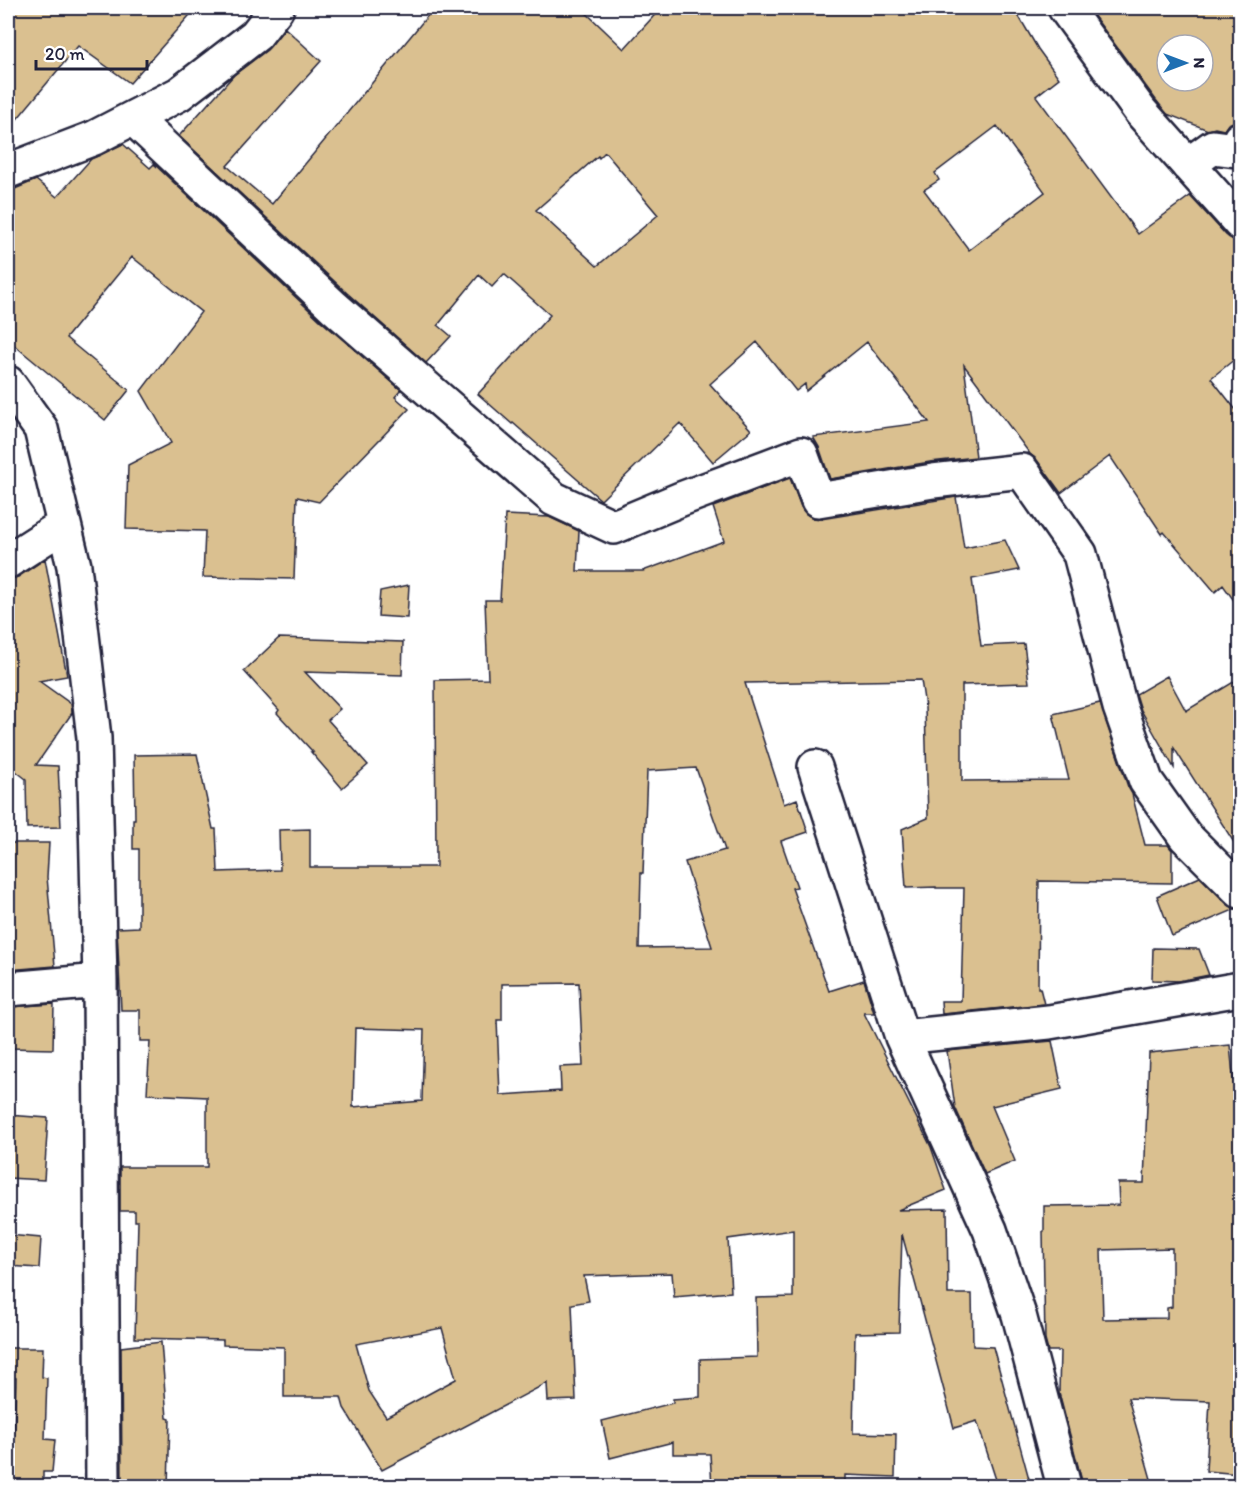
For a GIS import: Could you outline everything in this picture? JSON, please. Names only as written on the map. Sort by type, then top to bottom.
[{"type":"street","points":[[8,171],[94,138],[179,94],[256,35],[277,8]]},
{"type":"street","points":[[1065,8],[1141,112],[1240,223]]},
{"type":"street","points":[[133,118],[334,307],[554,499],[614,527],[801,454],[818,500],[933,481],[1022,471],[1080,554],[1120,707],[1146,781],[1185,836],[1240,891]]},
{"type":"street","points":[[1188,165],[1213,147],[1236,150],[1240,139]]},
{"type":"street","points":[[8,383],[41,429],[74,566],[94,738],[100,981],[103,1486]]},
{"type":"street","points":[[8,561],[64,525]]},
{"type":"street","points":[[815,766],[902,1037],[990,1230],[1018,1315],[1064,1486]]},
{"type":"street","points":[[8,989],[100,981]]},
{"type":"street","points":[[902,1037],[1049,1022],[1240,989]]},
{"type":"building","points":[[8,8],[196,8],[130,83],[78,46],[8,130]]},
{"type":"building","points":[[434,8],[581,8],[624,49],[661,8],[1014,8],[1038,49],[1059,78],[1036,96],[1138,234],[1190,196],[1240,247],[1240,355],[1211,378],[1240,415],[1240,609],[1223,585],[1215,592],[1164,532],[1162,534],[1110,456],[1061,493],[964,365],[976,457],[930,462],[830,479],[819,447],[813,437],[929,422],[867,342],[806,391],[805,384],[796,391],[757,342],[710,384],[751,430],[713,462],[680,423],[601,500],[478,394],[550,315],[504,274],[492,287],[479,275],[438,325],[451,336],[426,363],[347,293],[179,136],[234,75],[267,50],[285,28],[321,61],[227,166],[272,204]],"holes":[[[997,126],[1045,192],[969,250],[924,190],[939,180],[935,173]],[[605,152],[658,215],[597,266],[536,210]]]},
{"type":"building","points":[[1088,8],[1240,8],[1240,121],[1228,124],[1224,130],[1215,128],[1208,130],[1167,114]]},
{"type":"building","points":[[123,144],[150,168],[154,164],[321,321],[401,390],[395,397],[409,409],[319,502],[297,497],[294,579],[203,577],[205,531],[126,529],[128,465],[171,443],[141,391],[201,312],[132,257],[66,338],[129,390],[105,420],[8,340],[8,189],[15,189],[36,180],[57,197],[91,159]]},
{"type":"building","points":[[790,478],[806,514],[821,519],[956,497],[964,548],[1005,540],[1019,570],[972,579],[981,646],[1024,644],[1029,683],[962,685],[962,781],[1069,780],[1053,714],[1100,703],[1132,794],[1145,845],[1168,845],[1172,850],[1172,883],[1039,881],[1038,988],[1040,988],[1044,1004],[942,1014],[941,1001],[961,1001],[964,888],[906,888],[902,829],[928,818],[925,707],[921,680],[745,683],[784,804],[797,799],[808,832],[781,841],[797,887],[792,888],[829,991],[864,980],[874,1013],[864,1013],[931,1147],[946,1190],[898,1210],[947,1209],[948,1294],[972,1294],[973,1346],[993,1347],[1031,1486],[998,1486],[977,1421],[954,1428],[902,1234],[899,1332],[855,1333],[853,1433],[896,1434],[895,1477],[845,1475],[845,1486],[712,1486],[710,1454],[673,1454],[673,1442],[610,1458],[602,1421],[673,1403],[673,1399],[700,1397],[700,1359],[757,1357],[756,1298],[793,1297],[793,1230],[728,1239],[731,1292],[674,1297],[672,1273],[584,1276],[589,1301],[572,1304],[576,1400],[548,1401],[547,1383],[382,1470],[344,1408],[341,1397],[284,1397],[284,1347],[223,1345],[223,1340],[135,1338],[138,1221],[135,1221],[135,1211],[120,1211],[120,1167],[207,1167],[207,1097],[147,1094],[150,1041],[140,1041],[140,1010],[121,1010],[117,928],[139,927],[139,849],[133,849],[134,755],[197,754],[213,829],[216,829],[218,872],[280,870],[279,830],[310,829],[310,867],[436,867],[435,680],[488,679],[485,600],[500,600],[505,515],[549,517],[579,531],[577,571],[643,571],[724,541],[713,507]],"holes":[[[696,768],[725,850],[685,862],[712,947],[639,948],[647,771]],[[579,983],[583,1066],[560,1067],[561,1091],[500,1095],[497,1020],[502,1020],[502,984]],[[355,1028],[424,1030],[422,1101],[353,1107]],[[442,1328],[456,1379],[386,1417],[369,1391],[356,1344]]]},
{"type":"building","points":[[45,559],[67,676],[39,681],[71,704],[72,713],[36,765],[58,766],[61,827],[27,828],[26,779],[8,765],[8,580],[18,577]]},
{"type":"building","points":[[409,585],[407,618],[378,616],[380,591]]},
{"type":"building","points":[[279,638],[403,642],[402,675],[305,672],[340,709],[328,720],[368,765],[342,788],[244,671]]},
{"type":"building","points":[[1167,676],[1186,711],[1240,678],[1240,852],[1174,748],[1174,768],[1141,710],[1136,694]]},
{"type":"building","points":[[11,843],[49,843],[47,877],[55,966],[8,970],[8,877],[11,877]]},
{"type":"building","points":[[1200,877],[1227,904],[1236,909],[1172,936],[1157,896]]},
{"type":"building","points":[[1153,948],[1199,949],[1209,975],[1179,981],[1152,980]]},
{"type":"building","points":[[54,1004],[53,1049],[8,1048],[8,1007]]},
{"type":"building","points":[[1052,1041],[1062,1089],[992,1106],[1015,1161],[985,1174],[955,1107],[947,1051]]},
{"type":"building","points":[[1230,1045],[1240,1135],[1240,1353],[1238,1353],[1236,1445],[1240,1445],[1240,1474],[1206,1471],[1210,1401],[1128,1398],[1153,1486],[1082,1486],[1059,1393],[1060,1351],[1048,1351],[1045,1340],[1044,1206],[1119,1205],[1118,1183],[1144,1183],[1149,1053]],"holes":[[[1172,1248],[1172,1307],[1167,1308],[1167,1318],[1103,1319],[1101,1250]]]},
{"type":"building","points":[[8,1115],[48,1118],[44,1180],[8,1178]]},
{"type":"building","points":[[8,1235],[41,1238],[39,1268],[8,1266]]},
{"type":"building","points":[[161,1342],[167,1418],[170,1419],[168,1486],[122,1486],[121,1347]]},
{"type":"building","points":[[8,1348],[43,1348],[42,1377],[47,1378],[45,1439],[55,1440],[52,1472],[43,1472],[43,1486],[8,1486],[8,1436],[14,1437],[16,1378],[8,1378]]}]
